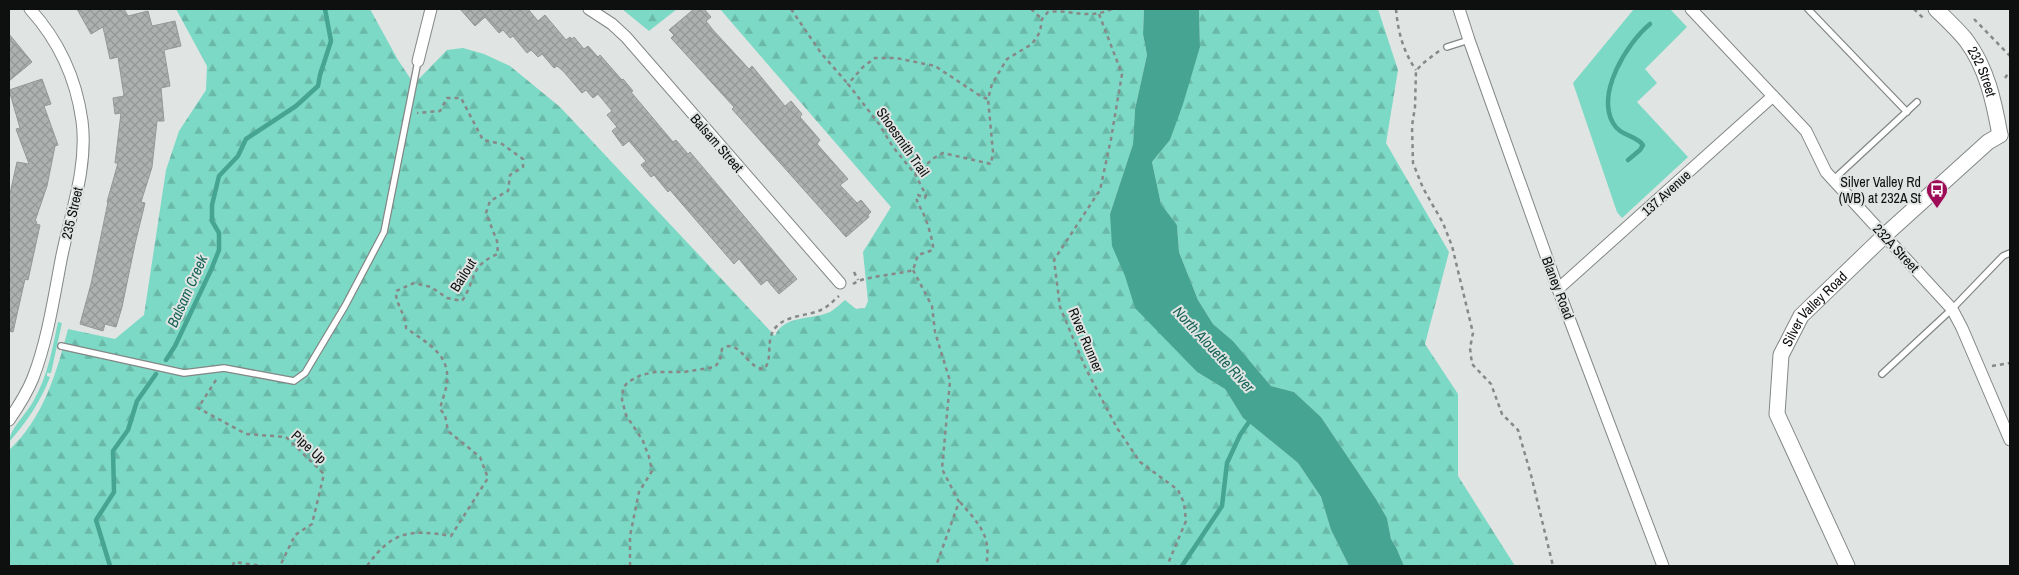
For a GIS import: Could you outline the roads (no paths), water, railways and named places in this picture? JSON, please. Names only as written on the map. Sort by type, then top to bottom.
[{"type":"street","name":"235 Street","points":[[9,420],[22,401],[33,378],[44,342],[79,183],[83,140],[79,103],[73,80],[54,39],[30,9]]},
{"type":"street","points":[[418,61],[431,9]]},
{"type":"street","name":"Balsam Street","points":[[589,9],[612,24],[626,37],[844,288]]},
{"type":"street","name":"Blaney Road","points":[[1459,9],[1558,289],[1663,566]]},
{"type":"street","name":"232A Street","points":[[1691,9],[1810,137],[1823,168],[1952,308],[2010,440]]},
{"type":"street","name":"232 Street","points":[[1936,9],[1966,40],[1978,60],[1989,84],[2005,138]]},
{"type":"street","name":"137 Avenue","points":[[1558,289],[1773,96]]},
{"type":"street","name":"Silver Valley Road","points":[[1847,566],[1777,414],[1781,355],[1801,316],[1884,236],[1988,142],[2005,138]]},
{"type":"lane","points":[[1808,9],[1907,112]]},
{"type":"lane","points":[[1447,47],[1469,40]]},
{"type":"lane","points":[[61,346],[184,373],[224,368],[294,381],[306,373],[345,306],[384,232],[418,61]]},
{"type":"lane","points":[[1833,180],[1917,102]]},
{"type":"lane","points":[[1882,374],[1952,308],[2002,256],[2010,253]]},
{"type":"water","name":"North Alouette River","points":[[1144,9],[1199,9],[1200,47],[1183,104],[1170,140],[1152,162],[1161,204],[1177,225],[1179,252],[1198,300],[1213,324],[1233,341],[1271,386],[1294,392],[1321,417],[1387,518],[1391,539],[1404,566],[1349,566],[1331,530],[1321,497],[1298,463],[1243,418],[1225,389],[1197,372],[1135,308],[1125,276],[1112,246],[1110,214],[1133,144],[1135,109],[1147,55],[1143,34]]},
{"type":"waterway","name":"Balsam Creek","points":[[166,360],[175,346],[219,250],[219,233],[212,221],[212,205],[219,176],[238,156],[246,139],[296,106],[318,86],[331,41],[325,9]]},
{"type":"waterway","points":[[1628,160],[1643,145],[1620,131],[1613,123],[1609,111],[1608,98],[1616,69],[1632,43],[1650,24]]},
{"type":"waterway","name":"Balsam Creek","points":[[110,566],[96,520],[114,492],[113,451],[128,430],[137,401],[156,374]]},
{"type":"waterway","points":[[1182,566],[1222,506],[1227,463],[1240,435],[1251,419]]},
{"type":"place","name":"Silver Valley Rd (WB) at 232A St","points":[[1937,209]]}]
